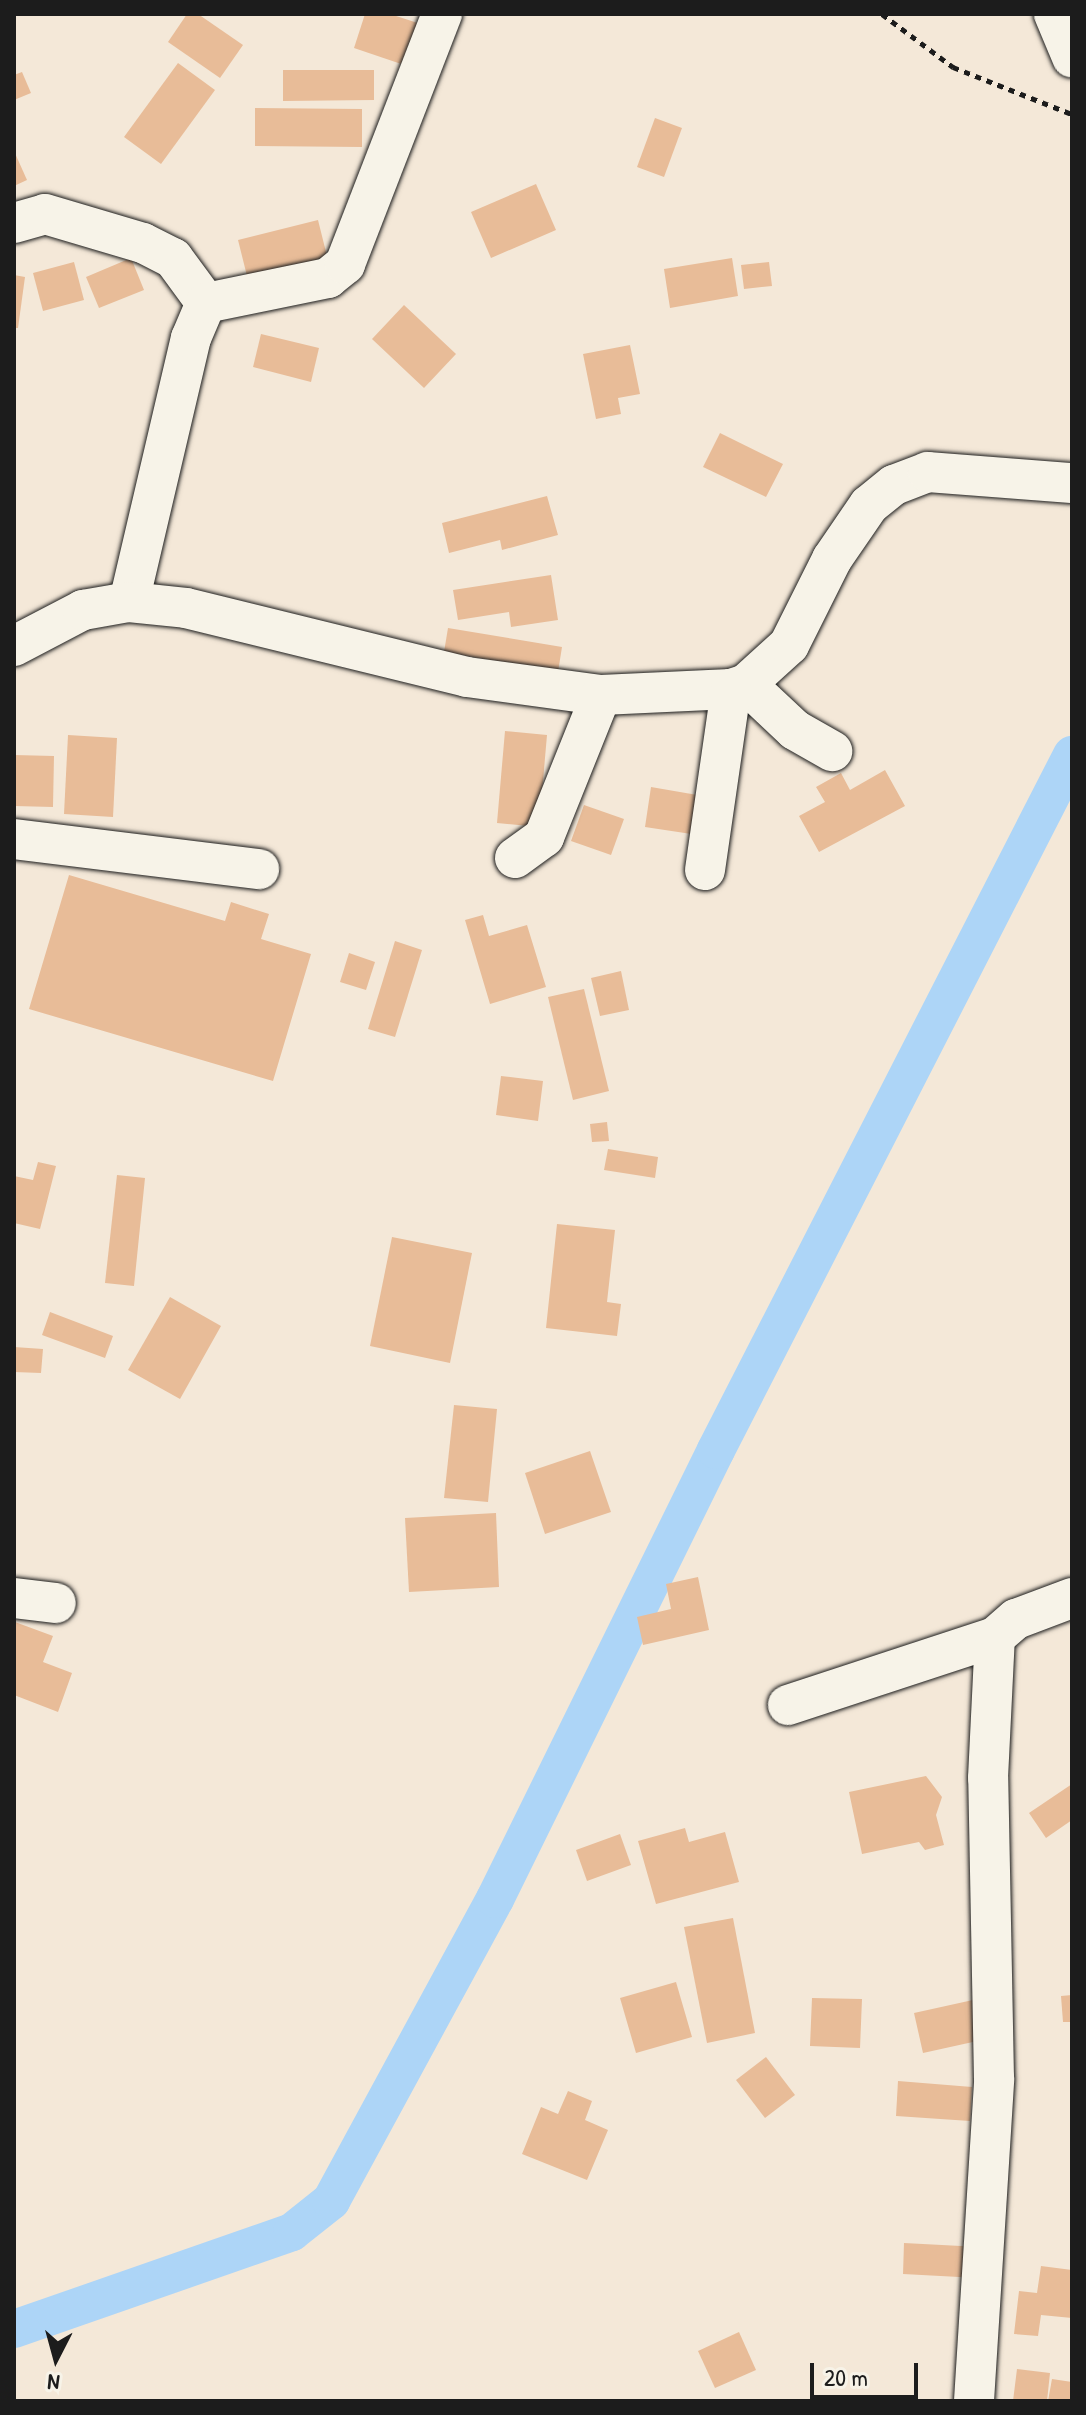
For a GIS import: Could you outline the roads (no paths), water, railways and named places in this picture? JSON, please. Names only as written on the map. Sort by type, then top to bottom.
[{"type":"street","points":[[206,303],[328,278],[345,264],[442,14]]},
{"type":"street","points":[[1054,14],[1072,57]]},
{"type":"street","points":[[14,223],[45,214],[143,243],[173,258],[206,303]]},
{"type":"street","points":[[129,602],[191,338],[206,303]]},
{"type":"street","points":[[14,646],[83,610],[129,602],[186,608],[467,677],[601,695],[738,686],[789,645],[832,559],[869,505],[894,485],[928,472],[1072,483]]},
{"type":"street","points":[[738,686],[795,730],[832,751]]},
{"type":"street","points":[[705,870],[738,686]]},
{"type":"street","points":[[515,858],[544,837],[601,695]]},
{"type":"street","points":[[14,839],[259,869]]},
{"type":"street","points":[[14,1598],[56,1603]]},
{"type":"street","points":[[788,1705],[995,1637],[1016,1619],[1072,1598]]},
{"type":"street","points":[[974,2401],[994,2079],[988,1778],[995,1637]]},
{"type":"waterway","points":[[14,2329],[292,2232],[331,2201],[495,1899],[716,1450],[1072,755]]}]
